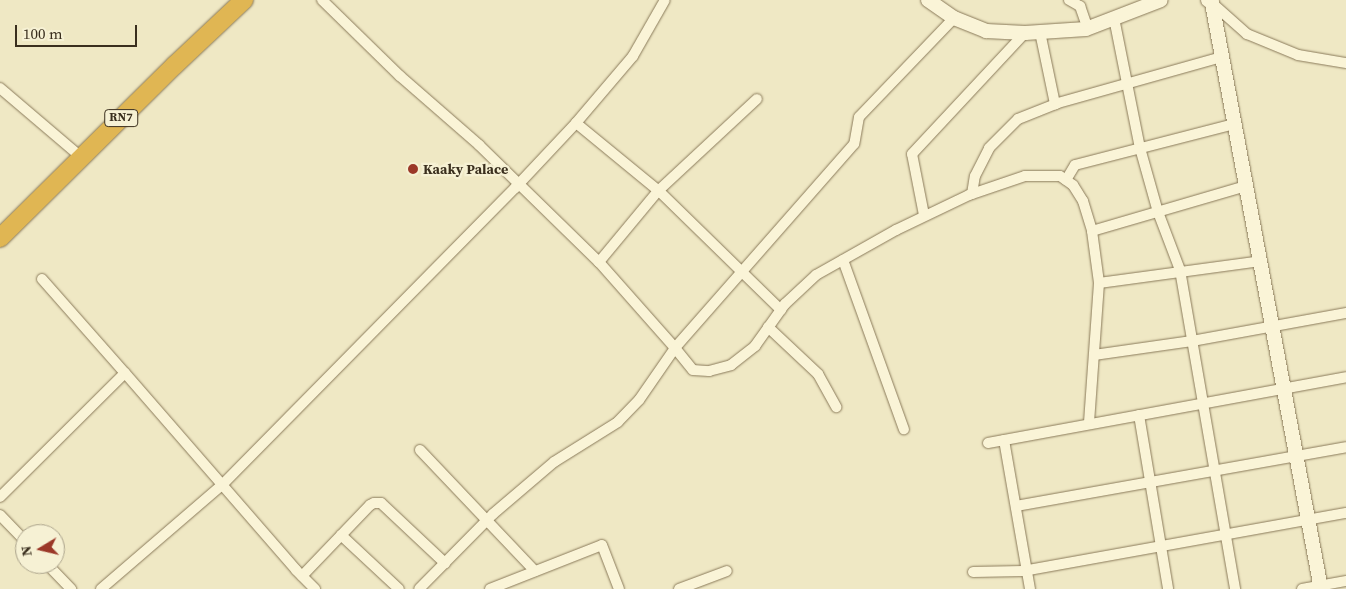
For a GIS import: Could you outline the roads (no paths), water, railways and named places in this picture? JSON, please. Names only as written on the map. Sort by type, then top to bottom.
[{"type":"highway","name":"RN7","points":[[0,238],[244,0]]},
{"type":"street","points":[[322,0],[400,76],[479,145],[599,262],[693,370],[709,371],[731,365],[755,346],[781,310],[816,275],[924,215],[972,194],[1025,176],[1060,176],[1073,185],[1083,201],[1092,231],[1099,283],[1089,424]]},
{"type":"street","points":[[101,589],[223,484],[519,184],[576,123],[633,56],[665,0]]},
{"type":"street","points":[[928,0],[954,18],[986,31],[1025,33],[1088,29],[1153,1]]},
{"type":"street","points":[[1069,0],[1080,6],[1088,29]]},
{"type":"street","points":[[1210,1],[1273,326],[1320,587]]},
{"type":"street","points":[[1210,1],[1247,34],[1298,55],[1346,63]]},
{"type":"street","points":[[419,589],[486,521],[554,462],[618,422],[639,400],[675,348],[854,144],[859,117],[954,18]]},
{"type":"street","points":[[1114,18],[1140,148],[1158,212],[1180,272],[1235,589]]},
{"type":"street","points":[[1040,32],[1055,104]]},
{"type":"street","points":[[924,215],[912,154],[1025,33]]},
{"type":"street","points":[[972,194],[975,176],[989,148],[1018,119],[1055,104],[1222,57]]},
{"type":"street","points":[[0,88],[81,157]]},
{"type":"street","points":[[599,262],[658,191],[757,99]]},
{"type":"street","points":[[576,123],[658,191],[781,310]]},
{"type":"street","points":[[1066,180],[1075,165],[1235,124]]},
{"type":"street","points":[[1092,231],[1246,186]]},
{"type":"street","points":[[843,260],[904,429]]},
{"type":"street","points":[[1099,283],[1260,261]]},
{"type":"street","points":[[42,279],[315,589]]},
{"type":"street","points":[[1094,355],[1192,341],[1346,313]]},
{"type":"street","points":[[768,327],[818,374],[836,407]]},
{"type":"street","points":[[0,497],[125,372]]},
{"type":"street","points":[[988,442],[1346,377]]},
{"type":"street","points":[[1139,415],[1168,589]]},
{"type":"street","points":[[1004,440],[1030,589]]},
{"type":"street","points":[[1016,506],[1346,447]]},
{"type":"street","points":[[420,450],[535,571]]},
{"type":"street","points":[[302,576],[370,505],[381,503],[445,563]]},
{"type":"street","points":[[973,572],[1026,570],[1346,513]]},
{"type":"street","points":[[0,515],[15,531]]},
{"type":"street","points":[[341,535],[399,589]]},
{"type":"street","points":[[490,589],[602,545],[619,589]]},
{"type":"street","points":[[679,589],[727,571]]},
{"type":"street","points":[[57,574],[71,589]]},
{"type":"street","points":[[1302,589],[1346,581]]},
{"type":"place","name":"Kaaky Palace","points":[[413,169]]}]
